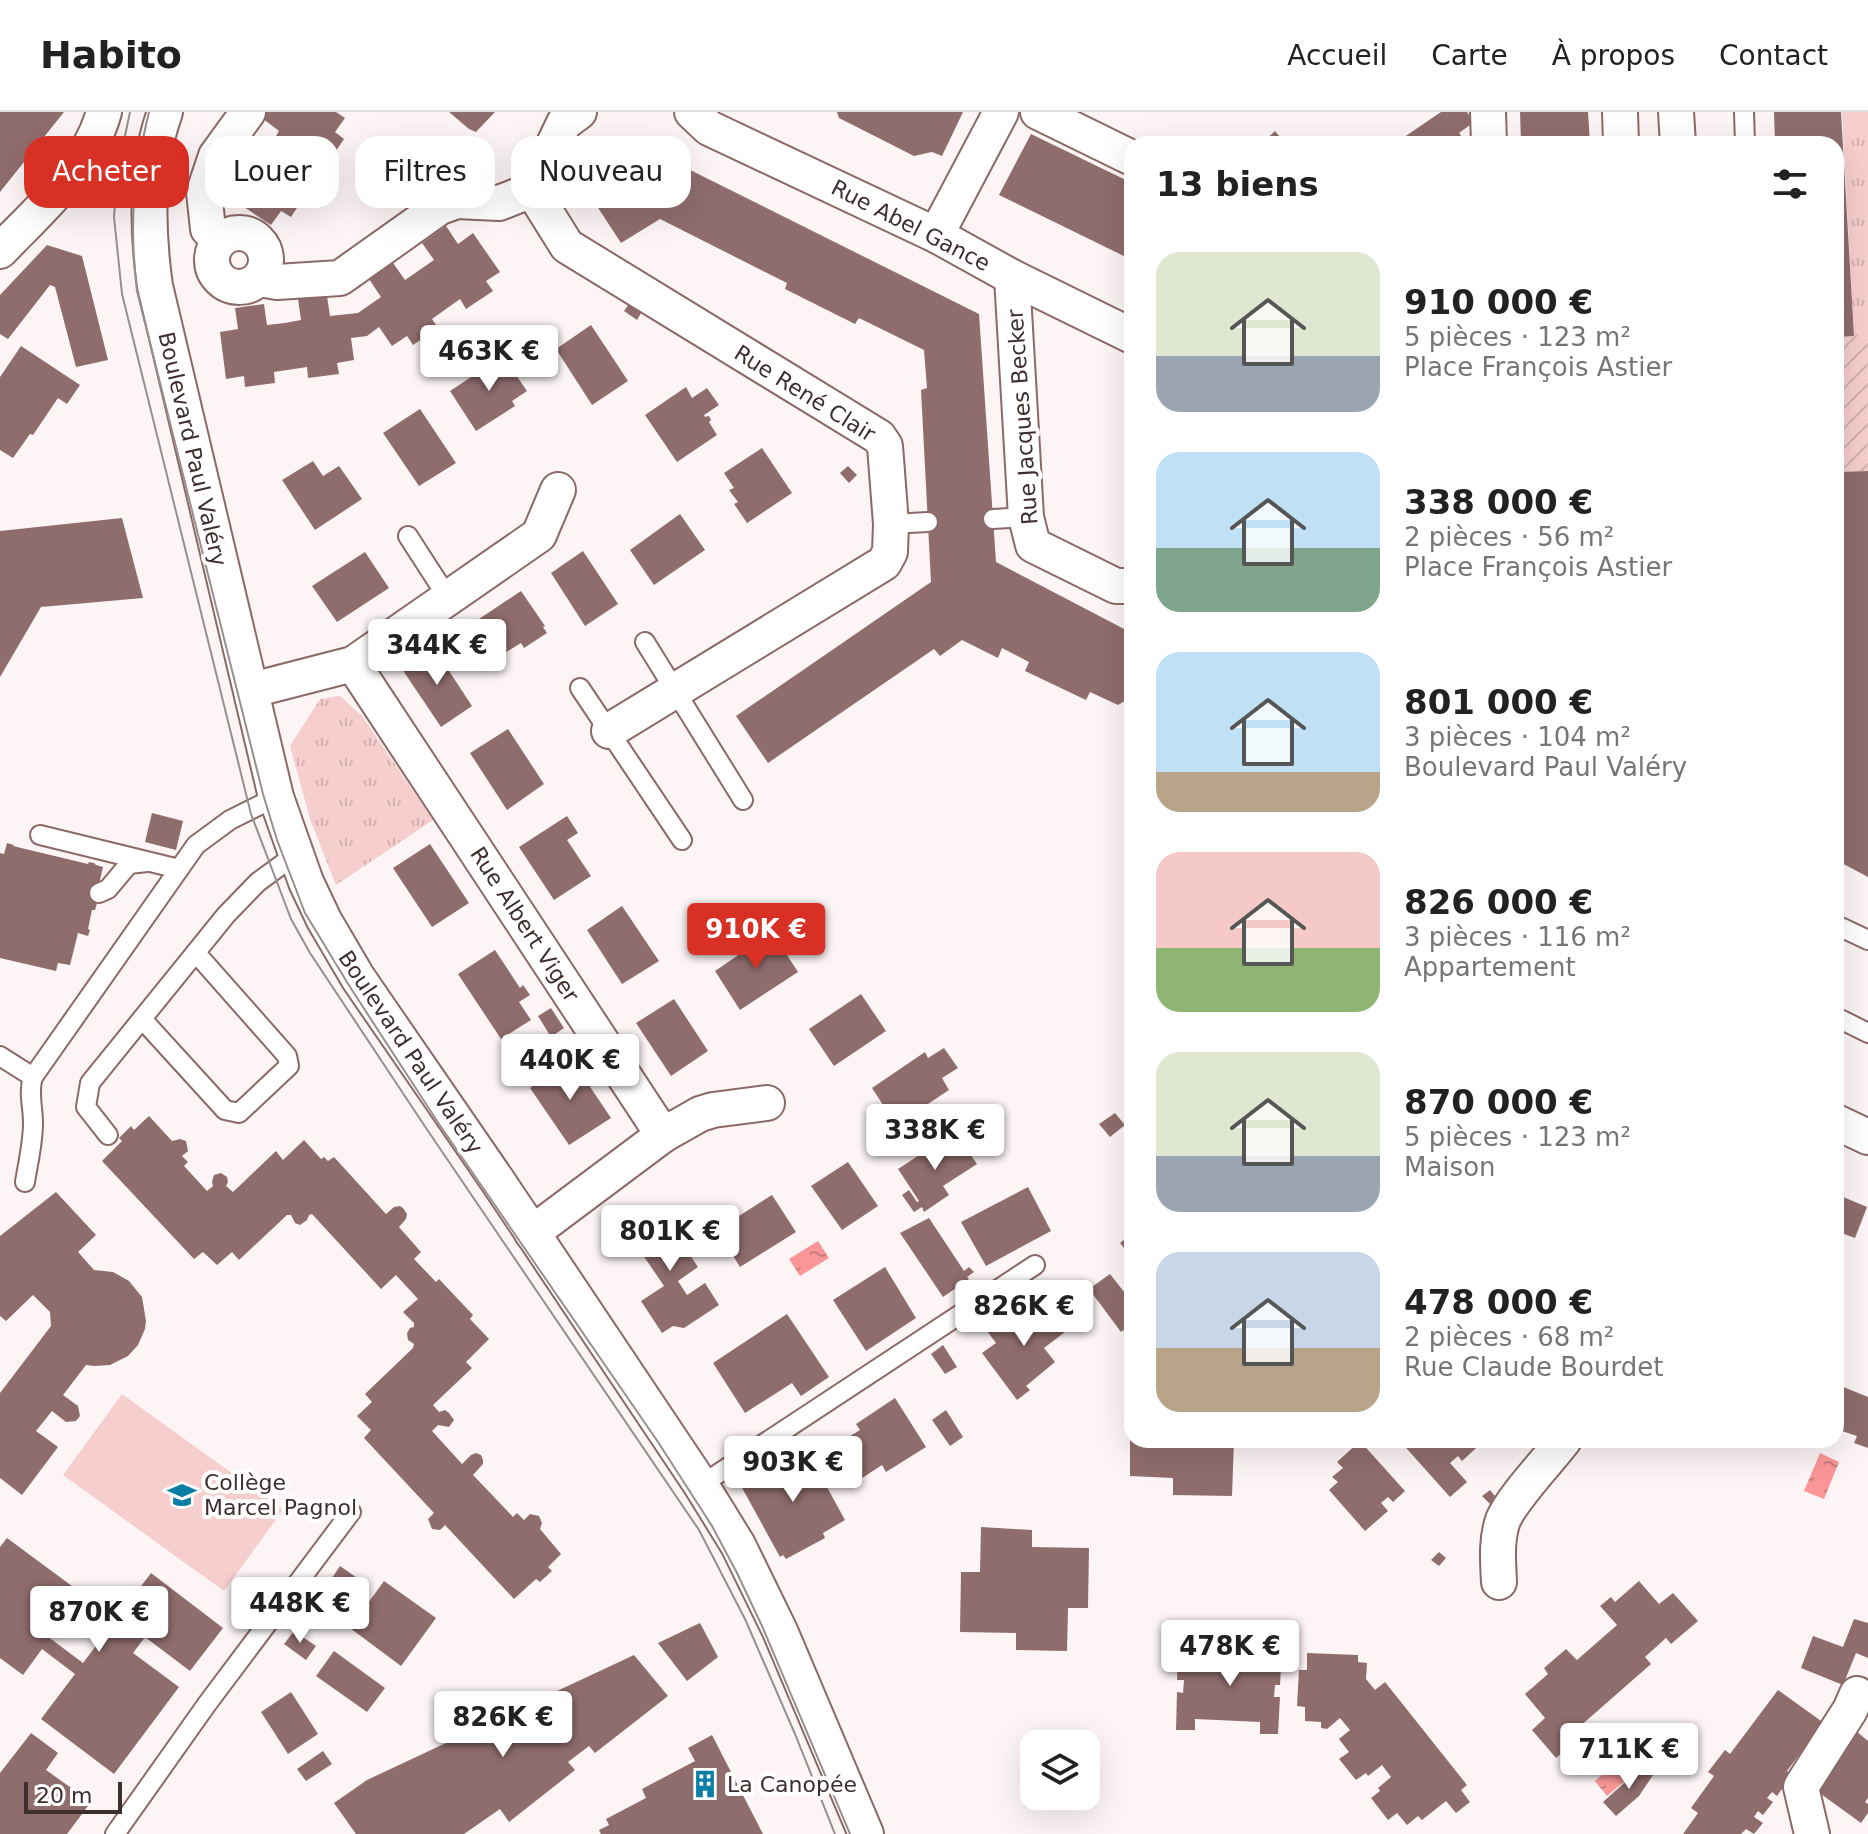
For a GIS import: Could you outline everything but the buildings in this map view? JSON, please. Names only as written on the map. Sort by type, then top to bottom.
[{"type":"street","points":[[0,251],[69,178],[98,134],[104,112]]},
{"type":"street","name":"Boulevard Paul Valéry","points":[[165,112],[155,145],[150,194],[150,252],[155,286],[276,797],[295,855],[324,920],[358,978],[701,1485],[738,1545],[780,1631],[866,1834]]},
{"type":"street","points":[[248,112],[216,156],[204,192],[208,229],[219,241],[214,248],[213,267],[217,276],[233,286],[242,287],[259,279],[277,282],[340,278],[440,207],[457,201],[499,203],[511,198]]},
{"type":"street","points":[[558,136],[564,123],[579,112]]},
{"type":"street","name":"Rue Abel Gance","points":[[692,112],[709,128],[936,235],[1012,277],[1124,332]]},
{"type":"street","points":[[936,235],[1001,112]]},
{"type":"street","points":[[1038,112],[1124,154]]},
{"type":"street","points":[[1488,112],[1489,136]]},
{"type":"street","points":[[1620,112],[1621,136]]},
{"type":"street","points":[[1676,112],[1678,136]]},
{"type":"street","name":"Rue René Clair","points":[[543,208],[567,246],[879,437],[885,446],[891,524],[890,552],[884,563],[609,731]]},
{"type":"street","name":"Rue Jacques Becker","points":[[1012,277],[1009,518],[1033,545],[1116,586],[1124,586]]},
{"type":"street","points":[[252,690],[353,664],[539,535],[558,490]]},
{"type":"street","name":"Rue Albert Viger","points":[[353,664],[663,1135]]},
{"type":"street","points":[[532,1233],[663,1135],[700,1114],[767,1103]]},
{"type":"street","points":[[1844,1126],[1868,1137]]},
{"type":"street","points":[[1499,1582],[1498,1545],[1503,1520],[1557,1448]]},
{"type":"street","points":[[1812,1834],[1801,1787],[1857,1694]]},
{"type":"lane","points":[[1744,112],[1745,136]]},
{"type":"lane","points":[[891,524],[928,522]]},
{"type":"lane","points":[[408,536],[448,598]]},
{"type":"lane","points":[[645,642],[743,800]]},
{"type":"lane","points":[[580,688],[682,840]]},
{"type":"lane","points":[[25,1182],[33,1121],[29,1087],[33,1077],[196,845],[230,820],[276,797]]},
{"type":"lane","points":[[40,835],[179,869]]},
{"type":"lane","points":[[108,1135],[86,1107],[90,1083],[226,915],[258,882],[295,855]]},
{"type":"lane","points":[[99,893],[108,889],[129,864],[149,862]]},
{"type":"lane","points":[[1844,929],[1868,940]]},
{"type":"lane","points":[[142,1019],[225,1110],[239,1113],[289,1066],[287,1056],[196,953]]},
{"type":"lane","points":[[1844,1021],[1868,1033]]},
{"type":"lane","points":[[0,1056],[33,1077]]},
{"type":"lane","points":[[701,1485],[1035,1265]]},
{"type":"lane","points":[[115,1834],[207,1704],[351,1512]]},
{"type":"green space","points":[[1842,112],[1868,112],[1868,335],[1854,336]]},
{"type":"green space","points":[[1868,334],[1868,471],[1844,472],[1844,336]]},
{"type":"green space","points":[[340,696],[362,716],[433,820],[336,885],[310,819],[290,746],[320,699]]},
{"type":"green space","points":[[122,1394],[283,1510],[224,1591],[63,1475]]},
{"type":"water","points":[[818,1241],[829,1258],[800,1276],[789,1259]]},
{"type":"water","points":[[1820,1453],[1839,1462],[1824,1499],[1804,1491]]},
{"type":"water","points":[[1622,1757],[1635,1772],[1607,1796],[1595,1781]]},
{"type":"tram line","points":[[130,112],[117,174],[114,217],[122,294],[251,814],[291,919],[310,953],[426,1128],[699,1530],[745,1619],[835,1834]]},
{"type":"tram line","points":[[149,112],[134,201],[133,244],[137,291],[263,794],[305,913],[439,1124],[658,1442],[712,1526],[762,1626],[850,1834]]},
{"type":"place","name":"Collège Marcel Pagnol","points":[[182,1495]]},
{"type":"place","name":"La Canopée","points":[[705,1784]]}]
